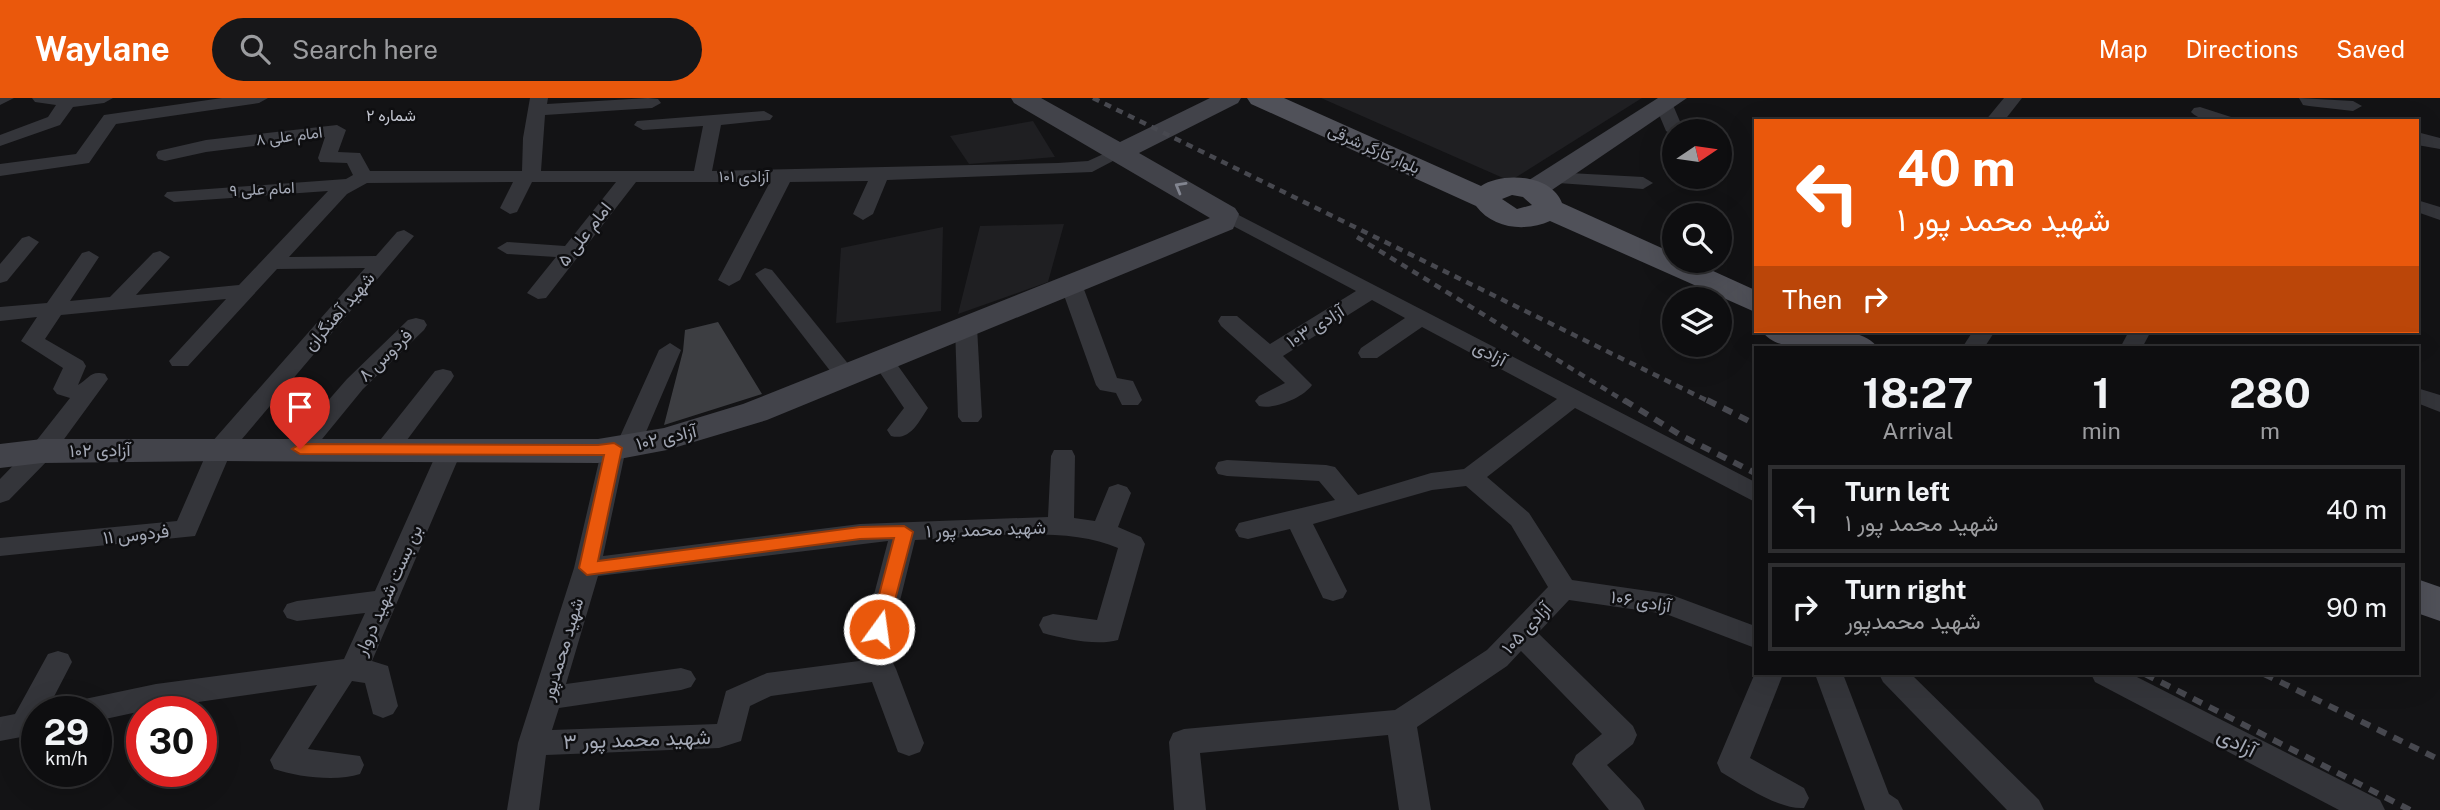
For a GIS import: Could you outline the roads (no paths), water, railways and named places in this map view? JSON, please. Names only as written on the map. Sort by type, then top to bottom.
[{"type":"main road","name":"بلوار کارگر شرقی","points":[[1261,98],[1494,194]]},
{"type":"main road","name":"بلوار کارگر شرقی","points":[[1296,98],[1494,194]]},
{"type":"main road","points":[[1494,194],[1501,214],[1540,198],[1754,302]]},
{"type":"main road","points":[[1540,198],[1689,287]]},
{"type":"main road","points":[[1732,309],[1754,320]]},
{"type":"main road","points":[[1784,333],[1813,346]]},
{"type":"main road","points":[[1825,333],[1855,346]]},
{"type":"main road","points":[[2419,596],[2440,605]]},
{"type":"main road","points":[[2419,619],[2440,628]]},
{"type":"street","points":[[41,98],[68,101],[104,98]]},
{"type":"street","points":[[136,115],[146,98]]},
{"type":"street","points":[[0,170],[82,159],[110,119],[259,98]]},
{"type":"street","name":"آزادی","points":[[1023,98],[1225,214],[1754,492]]},
{"type":"street","points":[[1171,242],[1187,219],[1122,175],[1121,152],[1229,98]]},
{"type":"street","points":[[1996,119],[2013,98]]},
{"type":"street","points":[[2308,98],[2309,101],[2353,106]]},
{"type":"street","points":[[0,141],[54,121],[68,101]]},
{"type":"street","points":[[1540,198],[1670,102]]},
{"type":"street","points":[[510,208],[529,176],[538,104],[606,106],[652,103]]},
{"type":"street","points":[[604,127],[606,106]]},
{"type":"street","points":[[2200,110],[2220,119]]},
{"type":"street","points":[[643,125],[764,116]]},
{"type":"street","points":[[702,176],[713,120]]},
{"type":"street","name":"امام علی ۸","points":[[165,155],[206,146],[337,130],[327,158],[353,157],[356,181]]},
{"type":"street","points":[[2419,137],[2440,144]]},
{"type":"street","name":"آزادی ۱۰۱","points":[[356,181],[529,176],[783,176],[1058,169],[1092,166],[1121,152]]},
{"type":"street","points":[[863,214],[880,174]]},
{"type":"street","name":"امام علی ۵","points":[[538,293],[631,176]]},
{"type":"street","points":[[729,280],[783,176]]},
{"type":"street","points":[[180,360],[340,190],[356,181]]},
{"type":"street","name":"امام علی ۹","points":[[174,196],[356,181]]},
{"type":"street","points":[[1540,198],[1643,183]]},
{"type":"street","points":[[2419,207],[2440,214]]},
{"type":"street","points":[[1171,242],[1223,223],[1225,214]]},
{"type":"street","name":"شهید آهنگران","points":[[220,449],[404,236]]},
{"type":"street","points":[[0,277],[29,242]]},
{"type":"street","name":"آزادی ۱۰۲","points":[[0,456],[42,451],[621,447],[667,439],[755,412],[1171,242]]},
{"type":"street","points":[[507,248],[570,252]]},
{"type":"street","points":[[0,494],[42,451],[91,387],[65,389],[75,366],[32,341],[51,308],[89,257]]},
{"type":"street","points":[[117,302],[160,257]]},
{"type":"street","points":[[270,263],[381,262]]},
{"type":"street","points":[[765,274],[846,376]]},
{"type":"street","points":[[1071,284],[1108,385],[1125,386],[1130,400]]},
{"type":"street","points":[[0,314],[243,291]]},
{"type":"street","name":"آزادی ۱۰۳","points":[[1229,321],[1269,355],[1371,291]]},
{"type":"street","points":[[1369,353],[1421,317]]},
{"type":"street","name":"فردوس ۸","points":[[300,449],[355,384],[416,325]]},
{"type":"street","points":[[966,327],[970,417]]},
{"type":"street","name":"شهید محمدپور","points":[[523,810],[533,743],[621,447],[670,350]]},
{"type":"street","points":[[1266,352],[1300,385],[1267,401]]},
{"type":"street","points":[[883,361],[916,408],[899,430]]},
{"type":"street","points":[[386,450],[443,376]]},
{"type":"street","points":[[2419,396],[2440,404]]},
{"type":"street","points":[[1248,530],[1353,505],[1431,482],[1471,477],[1574,397]]},
{"type":"street","name":"فردوس ۱۱","points":[[0,547],[186,529],[220,449]]},
{"type":"street","name":"بن بست شهید دروار","points":[[112,705],[156,696],[349,670],[384,600],[450,450]]},
{"type":"street","points":[[1061,526],[1063,457]]},
{"type":"street","points":[[1227,468],[1326,473],[1353,505]]},
{"type":"street","name":"آزادی ۱۰۵","points":[[1401,722],[1497,659],[1563,589],[1520,519],[1471,477]]},
{"type":"street","points":[[1104,531],[1118,493]]},
{"type":"street","points":[[1297,518],[1333,591]]},
{"type":"street","name":"شهید محمد پور ۱","points":[[587,568],[860,533],[1061,526],[1104,531],[1132,544],[1108,632],[1053,625]]},
{"type":"street","points":[[879,629],[904,532]]},
{"type":"street","name":"آزادی ۱۰۶","points":[[1563,589],[1670,604],[1754,637]]},
{"type":"street","points":[[297,611],[384,600]]},
{"type":"street","points":[[1521,634],[1622,735],[1587,764],[1629,810]]},
{"type":"street","points":[[20,725],[58,662]]},
{"type":"street","name":"شهید محمد پور ۳","points":[[533,743],[719,736],[730,732],[736,699],[767,685],[882,669],[909,743]]},
{"type":"street","points":[[349,765],[285,760],[349,670],[378,674],[383,706]]},
{"type":"street","points":[[1769,675],[1732,763],[1793,798]]},
{"type":"street","points":[[1829,675],[1877,803],[1887,810]]},
{"type":"street","points":[[1894,675],[2028,810]]},
{"type":"street","name":"آزادی","points":[[2107,675],[2369,810]]},
{"type":"street","points":[[547,698],[681,679]]},
{"type":"street","points":[[1190,810],[1184,742],[1401,722],[1415,810]]},
{"type":"railway","points":[[1093,98],[1710,402]]},
{"type":"railway","points":[[1357,237],[1626,402]]},
{"type":"railway","points":[[1624,400],[1682,436],[1754,472]]},
{"type":"railway","points":[[1707,400],[1754,424]]},
{"type":"railway","points":[[2147,675],[2410,810]]},
{"type":"railway","points":[[2266,675],[2440,760]]},
{"type":"district","name":"شماره ۲","points":[[391,115]]}]
